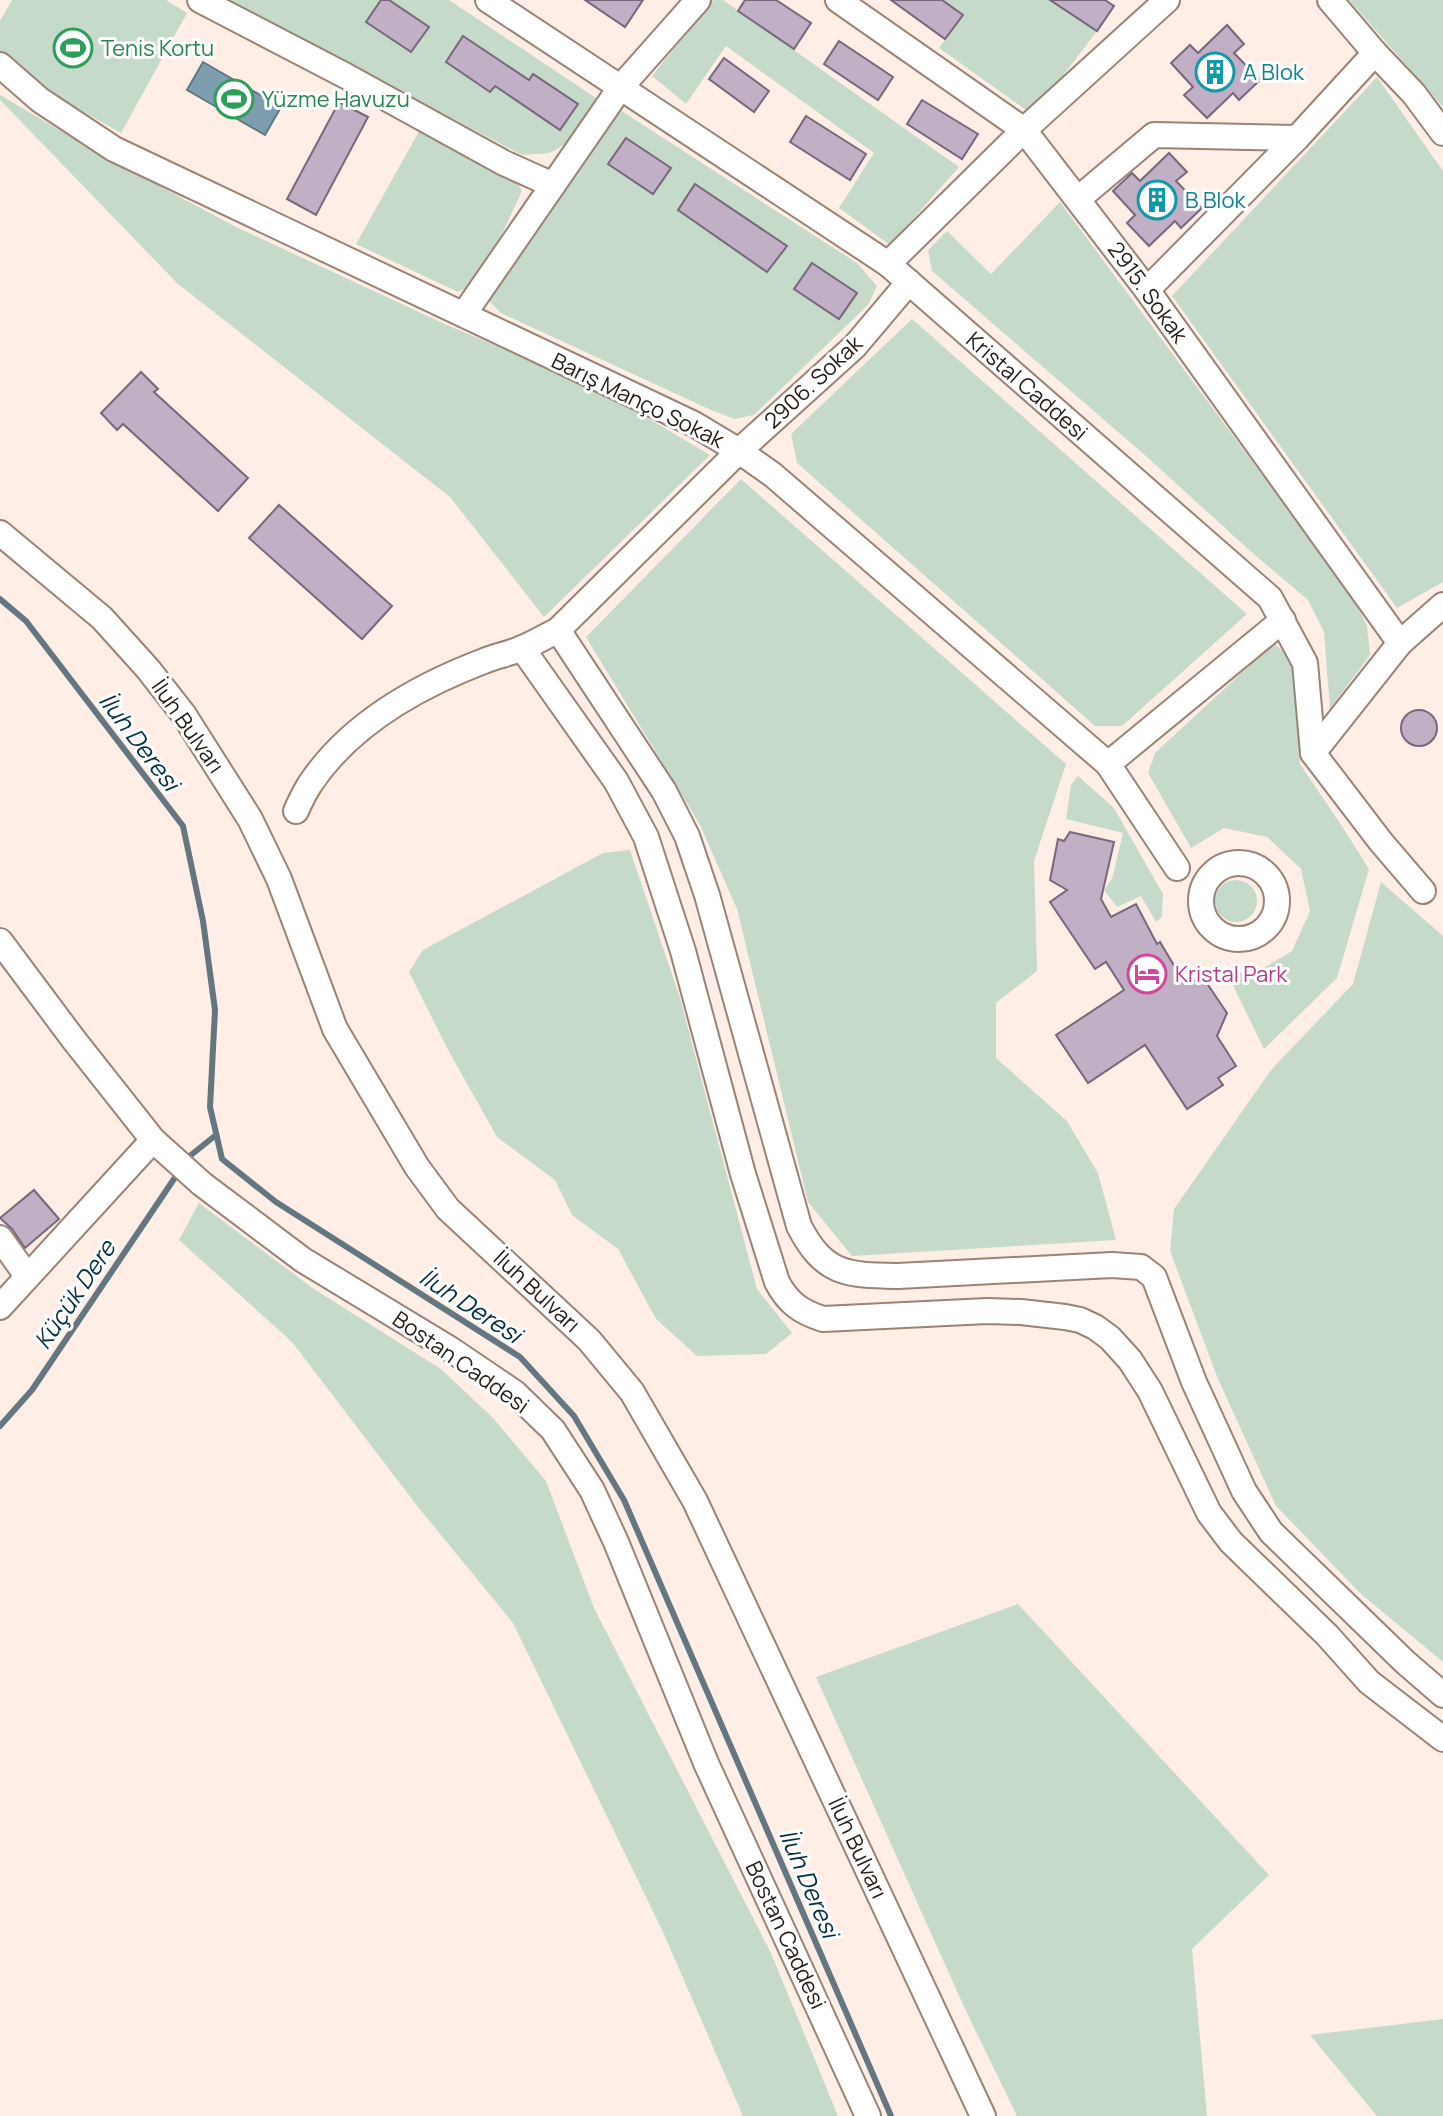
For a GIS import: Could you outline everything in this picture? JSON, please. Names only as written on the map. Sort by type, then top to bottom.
[{"type":"street","points":[[200,0],[504,163],[553,185]]},
{"type":"street","name":"Kristal Caddesi","points":[[488,0],[888,264],[1270,598],[1305,663],[1313,753]]},
{"type":"street","points":[[464,314],[620,88],[698,0]]},
{"type":"street","name":"2915. Sokak","points":[[838,0],[1024,130],[1147,290],[1400,643]]},
{"type":"street","points":[[1330,0],[1414,94],[1443,133]]},
{"type":"street","points":[[888,264],[1160,2]]},
{"type":"street","points":[[1147,290],[1297,138],[1375,53]]},
{"type":"street","name":"Barış Manço Sokak","points":[[0,65],[40,100],[114,149],[694,424],[739,451],[785,485],[1108,764],[1177,868],[1203,914]]},
{"type":"street","points":[[1078,199],[1154,135],[1297,138]]},
{"type":"street","name":"2906. Sokak","points":[[296,811],[311,783],[335,755],[358,730],[385,709],[438,681],[522,648],[558,630],[739,451],[855,346],[909,282]]},
{"type":"street","name":"İluh Bulvarı","points":[[0,533],[102,618],[184,715],[250,819],[279,879],[335,1029],[417,1167],[448,1209],[589,1340],[632,1392],[695,1501],[983,2116]]},
{"type":"street","points":[[1423,891],[1313,753],[1400,643],[1443,605]]},
{"type":"street","points":[[1108,764],[1283,620]]},
{"type":"street","points":[[558,630],[664,791],[687,836],[707,895],[799,1226],[816,1255],[842,1270],[877,1276],[1112,1265],[1141,1267],[1154,1277],[1194,1382],[1244,1491],[1271,1532],[1443,1695]]},
{"type":"street","points":[[522,648],[616,781],[646,837],[683,951],[743,1174],[783,1295],[806,1313],[823,1319],[987,1311],[1065,1317],[1095,1327],[1110,1338],[1137,1370],[1209,1513],[1231,1542],[1327,1635],[1369,1682],[1443,1739]]},
{"type":"street","points":[[1229,864],[1253,866],[1263,872],[1276,891],[1275,915],[1258,935],[1232,939],[1209,926],[1203,914],[1200,901],[1203,888],[1209,877],[1229,864]]},
{"type":"street","points":[[1177,868],[1200,871],[1218,869]]},
{"type":"street","name":"Bostan Caddesi","points":[[0,941],[153,1140],[202,1184],[303,1260],[450,1349],[515,1393],[553,1430],[598,1503],[706,1763],[868,2116]]},
{"type":"street","points":[[0,1307],[153,1140]]},
{"type":"street","points":[[0,1238],[27,1276]]},
{"type":"green space","points":[[12,0],[166,0],[187,13],[121,133],[38,86],[0,54],[0,21]]},
{"type":"green space","points":[[228,0],[449,0],[599,100],[572,140],[550,153],[522,155]]},
{"type":"green space","points":[[713,0],[723,0],[959,167],[890,245],[839,208],[874,153],[726,46],[686,104],[652,76]]},
{"type":"green space","points":[[941,0],[1050,0],[1097,31],[1033,115],[939,48],[962,16]]},
{"type":"green space","points":[[1349,0],[1443,0],[1443,107]]},
{"type":"green space","points":[[1377,77],[1443,171],[1443,582],[1397,608],[1172,296]]},
{"type":"green space","points":[[0,95],[109,159],[236,227],[447,325],[600,390],[710,455],[544,617],[450,497],[178,284],[0,100]]},
{"type":"green space","points":[[617,108],[857,263],[877,286],[868,305],[754,415],[735,419],[711,410],[501,313],[488,300]]},
{"type":"green space","points":[[421,128],[516,180],[522,191],[488,264],[474,284],[458,292],[356,244]]},
{"type":"green space","points":[[1060,202],[1351,595],[1367,625],[1370,655],[1330,709],[1324,632],[1308,600],[932,271],[928,250],[947,231],[991,274]]},
{"type":"green space","points":[[912,319],[1247,614],[1122,726],[1095,726],[797,463],[791,434]]},
{"type":"green space","points":[[741,479],[1066,764],[1034,861],[1037,971],[996,1003],[996,1058],[1067,1121],[1098,1173],[1116,1240],[852,1256],[808,1202],[737,909],[700,825],[586,637]]},
{"type":"green space","points":[[1274,643],[1291,658],[1299,711],[1300,764],[1369,869],[1337,978],[1264,1049],[1228,975],[1262,969],[1292,951],[1310,911],[1301,869],[1267,837],[1224,828],[1191,848],[1148,773],[1155,753]]},
{"type":"green space","points":[[1078,776],[1114,808],[1163,894],[1162,917],[1156,922],[1141,896],[1117,907],[1104,890],[1112,879],[1123,833],[1066,819],[1071,785]]},
{"type":"green space","points":[[630,850],[680,998],[757,1289],[792,1333],[766,1354],[697,1356],[656,1319],[618,1249],[572,1215],[555,1180],[497,1137],[409,972],[423,950],[603,853]]},
{"type":"green space","points":[[1236,880],[1251,886],[1257,901],[1251,916],[1236,922],[1221,916],[1215,901],[1221,886]]},
{"type":"green space","points":[[1381,882],[1443,936],[1443,1662],[1361,1594],[1276,1506],[1218,1379],[1170,1251],[1174,1209],[1271,1070],[1353,984]]},
{"type":"green space","points":[[199,1203],[314,1289],[441,1369],[493,1418],[546,1481],[594,1608],[771,1953],[838,2116],[743,2116],[663,1932],[513,1623],[418,1507],[292,1342],[179,1240]]},
{"type":"green space","points":[[1018,1604],[1269,1875],[1192,1949],[1207,2116],[1017,2116],[965,2009],[816,1677]]},
{"type":"green space","points":[[1443,2019],[1443,2116],[1377,2116],[1310,2035]]},
{"type":"water","name":"Yüzme Havuzu","points":[[203,62],[281,107],[265,135],[187,90]]},
{"type":"building","points":[[381,0],[389,0],[429,27],[411,52],[366,22]]},
{"type":"building","points":[[585,0],[643,0],[625,27]]},
{"type":"building","points":[[745,0],[776,0],[811,23],[794,49],[738,11]]},
{"type":"building","points":[[891,0],[942,0],[963,15],[945,39]]},
{"type":"building","points":[[1050,0],[1105,0],[1114,6],[1097,31]]},
{"type":"building","name":"A Blok","points":[[1227,25],[1244,44],[1234,53],[1260,80],[1239,100],[1233,93],[1207,118],[1184,95],[1193,87],[1171,63],[1190,45],[1198,53]]},
{"type":"building","points":[[463,36],[529,80],[533,74],[578,104],[560,130],[495,86],[490,92],[446,62]]},
{"type":"building","points":[[839,41],[893,77],[878,100],[824,64]]},
{"type":"building","points":[[724,58],[769,91],[754,112],[709,79]]},
{"type":"building","points":[[922,100],[978,134],[962,159],[907,124]]},
{"type":"building","points":[[339,102],[368,117],[316,215],[287,199]]},
{"type":"building","points":[[806,116],[866,154],[850,180],[790,142]]},
{"type":"building","points":[[626,138],[671,168],[653,194],[608,164]]},
{"type":"building","name":"B Blok","points":[[1169,153],[1187,172],[1176,181],[1202,208],[1181,228],[1175,221],[1149,246],[1127,223],[1135,215],[1113,191],[1132,173],[1140,181]]},
{"type":"building","points":[[695,184],[787,246],[767,272],[678,210]]},
{"type":"building","points":[[812,263],[857,293],[839,319],[794,289]]},
{"type":"building","points":[[141,372],[158,389],[154,392],[248,478],[218,511],[123,424],[117,430],[101,413]]},
{"type":"building","points":[[279,505],[392,606],[362,639],[249,538]]},
{"type":"building","points":[[1419,710],[1431,716],[1437,728],[1431,740],[1419,746],[1407,740],[1401,728],[1407,716]]},
{"type":"building","name":"Kristal Park","points":[[1070,832],[1114,842],[1101,899],[1111,917],[1136,904],[1157,944],[1160,942],[1182,979],[1206,982],[1227,1013],[1217,1036],[1236,1066],[1218,1078],[1223,1085],[1187,1109],[1145,1045],[1088,1083],[1056,1035],[1124,990],[1106,962],[1095,969],[1050,902],[1067,890],[1050,880],[1058,839],[1064,841]]},
{"type":"building","points":[[34,1190],[59,1219],[25,1248],[0,1218]]},
{"type":"waterway","name":"İluh Deresi","points":[[0,599],[26,621],[183,826],[203,921],[215,1010],[210,1107],[222,1159],[276,1202],[520,1357],[574,1416],[624,1500],[891,2116]]},
{"type":"waterway","name":"Küçük Dere","points":[[191,1155],[216,1135]]},
{"type":"waterway","name":"Küçük Dere","points":[[0,1426],[32,1390],[174,1179]]},
{"type":"place","name":"Tenis Kortu","points":[[73,48]]},
{"type":"place","name":"A Blok","points":[[1215,72]]},
{"type":"place","name":"Yüzme Havuzu","points":[[234,99]]},
{"type":"place","name":"B Blok","points":[[1157,200]]},
{"type":"place","name":"Kristal Park","points":[[1147,974]]}]
